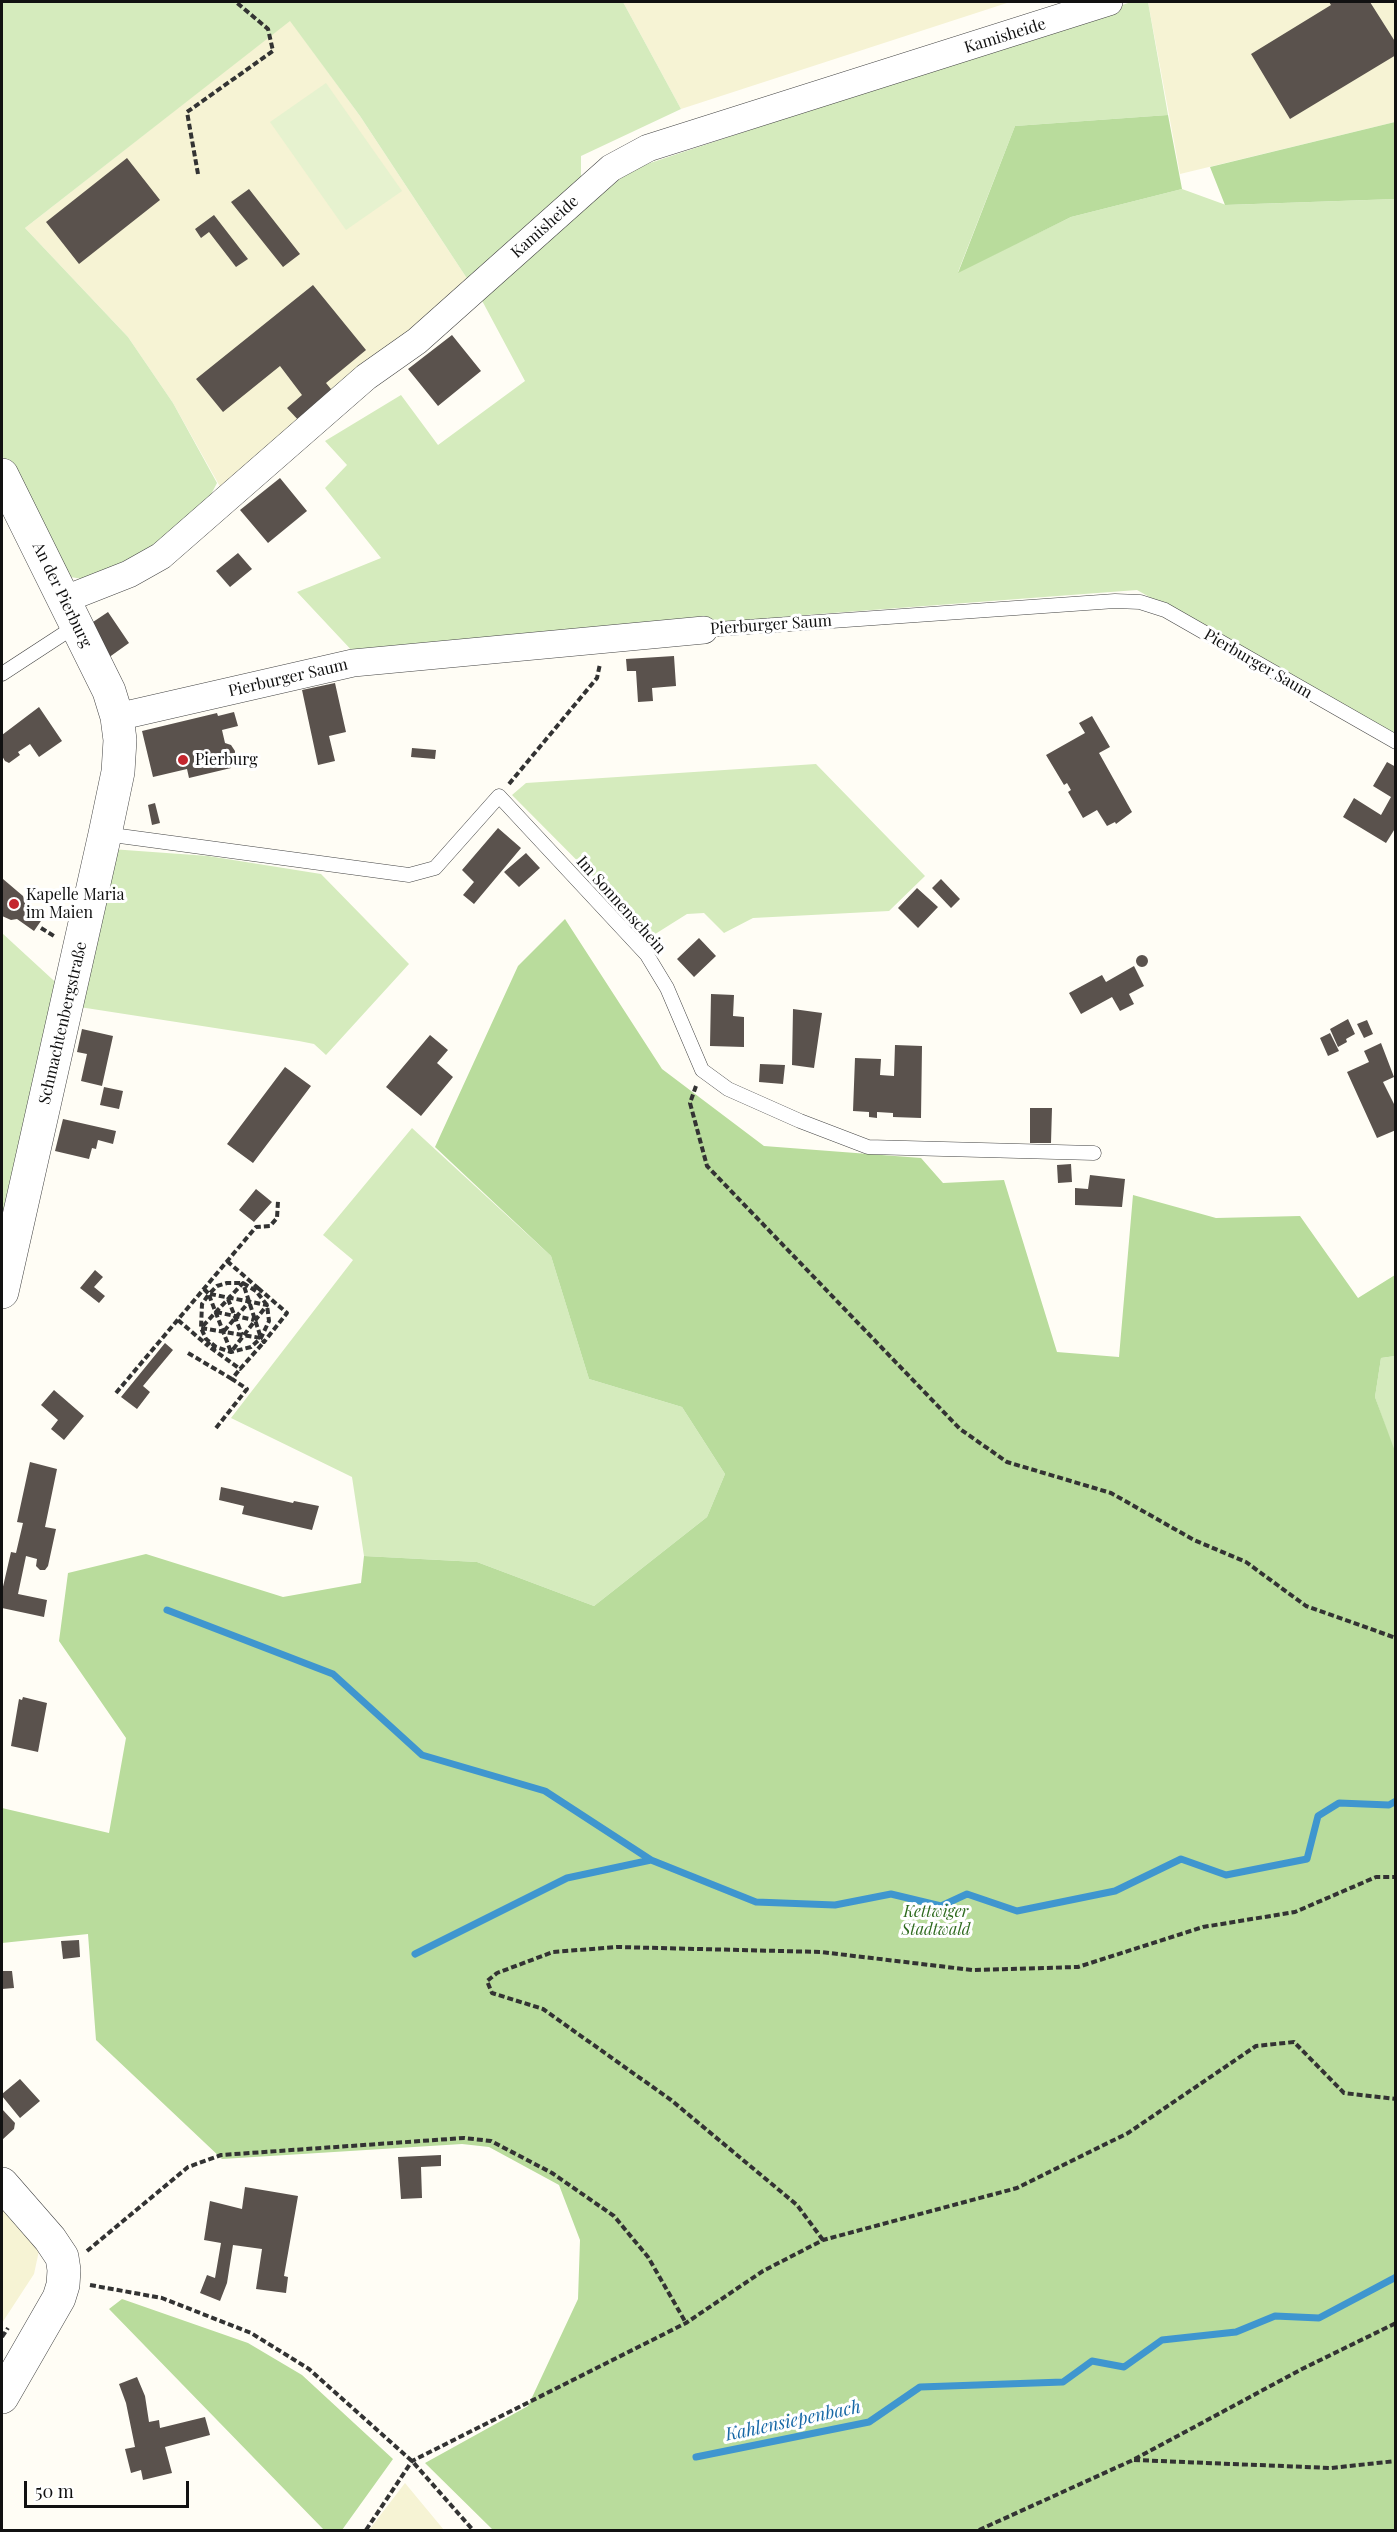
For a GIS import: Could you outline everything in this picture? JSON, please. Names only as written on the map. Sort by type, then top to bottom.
[{"type":"street","name":"Kamisheide","points":[[70,613],[161,556],[366,377],[417,341],[611,168],[648,148],[1109,2]]},
{"type":"street","name":"An der Pierburg","points":[[2,475],[109,691],[117,717]]},
{"type":"street","name":"Pierburger Saum","points":[[117,717],[353,663],[704,630]]},
{"type":"street","name":"Schmachtenbergstraße","points":[[2,1292],[118,772],[120,740],[117,717]]},
{"type":"street","points":[[2,2184],[50,2239],[62,2257],[64,2270],[59,2298],[2,2397]]},
{"type":"lane","name":"Pierburger Saum","points":[[704,630],[1103,601],[1140,602],[1165,610],[1395,742]]},
{"type":"lane","points":[[2,674],[70,613]]},
{"type":"lane","points":[[105,834],[409,875],[435,868],[499,796]]},
{"type":"lane","name":"Im Sonnenschein","points":[[499,796],[647,955],[667,988],[702,1070]]},
{"type":"lane","points":[[702,1070],[728,1089],[800,1121],[868,1147],[1094,1153]]},
{"type":"path","points":[[198,174],[188,112],[273,51],[268,29],[236,2]]},
{"type":"path","points":[[499,796],[597,678],[606,640]]},
{"type":"path","points":[[702,1070],[690,1103],[707,1166],[960,1429],[1007,1462],[1111,1493],[1194,1540],[1246,1562],[1306,1606],[1395,1638]]},
{"type":"path","points":[[116,1393],[256,1227],[270,1226],[277,1218],[278,1201]]},
{"type":"path","points":[[227,1261],[287,1313],[262,1340],[232,1379]]},
{"type":"path","points":[[227,1282],[243,1283],[257,1289],[267,1305],[269,1321],[262,1340],[251,1347],[231,1352],[209,1343],[201,1328],[202,1304],[217,1286],[227,1282]]},
{"type":"path","points":[[201,1328],[243,1283]]},
{"type":"path","points":[[243,1283],[262,1340]]},
{"type":"path","points":[[204,1289],[209,1294],[231,1352]]},
{"type":"path","points":[[209,1294],[267,1305]]},
{"type":"path","points":[[228,1299],[243,1336]]},
{"type":"path","points":[[223,1332],[249,1302]]},
{"type":"path","points":[[231,1352],[267,1305]]},
{"type":"path","points":[[216,1312],[255,1320]]},
{"type":"path","points":[[178,1320],[240,1370]]},
{"type":"path","points":[[201,1328],[262,1340]]},
{"type":"path","points":[[188,1353],[247,1389],[216,1428]]},
{"type":"path","points":[[823,2241],[797,2205],[671,2100],[543,2008],[492,1994],[488,1981],[497,1973],[553,1952],[617,1947],[821,1952],[972,1970],[1078,1967],[1203,1927],[1295,1912],[1376,1877],[1395,1877]]},
{"type":"path","points":[[366,2530],[412,2462],[686,2324],[763,2271],[823,2241],[1017,2188],[1128,2133],[1256,2046],[1294,2042],[1344,2093],[1395,2099]]},
{"type":"path","points":[[474,2530],[412,2462],[309,2369],[251,2333],[162,2298],[92,2286],[64,2270],[188,2168],[221,2155],[464,2138],[491,2141],[542,2168],[614,2216],[648,2257],[686,2324]]},
{"type":"path","points":[[979,2530],[1133,2460],[1302,2369],[1395,2323]]},
{"type":"path","points":[[1133,2460],[1331,2468],[1395,2462]]},
{"type":"shaded area","points":[[623,2],[1010,2],[681,109]]},
{"type":"shaded area","points":[[1148,2],[1395,2],[1395,122],[1180,174]]},
{"type":"shaded area","points":[[290,20],[360,116],[470,283],[223,492],[173,403],[128,337],[25,228]]},
{"type":"shaded area","points":[[2,2202],[40,2246],[34,2274],[2,2323]]},
{"type":"shaded area","points":[[405,2483],[444,2530],[369,2530]]},
{"type":"green space","points":[[2,2],[623,2],[681,109],[581,156],[581,186],[470,283],[360,116],[290,21],[25,228],[128,337],[173,403],[217,483],[207,502],[149,556],[83,579],[64,576],[2,455]]},
{"type":"green space","points":[[1131,2],[1148,2],[1168,115],[1015,126],[958,272],[1071,217],[1182,189],[1226,205],[1395,199],[1395,736],[1137,590],[806,615],[356,655],[297,592],[381,558],[325,488],[347,465],[325,441],[401,395],[438,445],[525,381],[479,295],[632,169]]},
{"type":"green space","points":[[326,83],[402,191],[346,230],[270,122]]},
{"type":"green space","points":[[1168,115],[1182,189],[1071,217],[958,273],[1015,126]]},
{"type":"green space","points":[[1395,122],[1395,199],[1225,205],[1210,167]]},
{"type":"green space","points":[[816,764],[925,876],[889,911],[753,918],[724,933],[704,913],[687,914],[652,936],[512,795],[526,783]]},
{"type":"green space","points":[[111,849],[208,856],[321,874],[409,964],[326,1055],[314,1044],[299,1041],[73,1006]]},
{"type":"green space","name":"Kettwiger Stadtwald","points":[[565,919],[662,1069],[764,1146],[921,1158],[943,1183],[1004,1180],[1057,1352],[1119,1357],[1133,1195],[1216,1218],[1300,1216],[1358,1298],[1395,1275],[1395,1356],[1381,1358],[1375,1397],[1396,1454],[1395,2530],[493,2530],[425,2463],[528,2406],[578,2299],[580,2240],[559,2185],[489,2147],[462,2144],[222,2159],[96,2040],[88,1934],[2,1943],[2,1808],[109,1833],[126,1738],[59,1641],[68,1573],[146,1554],[283,1597],[361,1583],[364,1556],[477,1562],[594,1606],[707,1517],[725,1474],[682,1407],[589,1379],[551,1256],[435,1147],[518,966]]},
{"type":"green space","points":[[2,933],[64,990],[2,1261]]},
{"type":"green space","points":[[412,1128],[551,1256],[589,1379],[682,1407],[725,1474],[707,1517],[594,1606],[477,1562],[364,1556],[352,1477],[231,1418],[353,1260],[323,1235]]},
{"type":"green space","points":[[1395,1356],[1395,1454],[1375,1397],[1381,1358]]},
{"type":"green space","points":[[122,2299],[248,2343],[302,2375],[393,2459],[342,2530],[324,2530],[109,2309]]},
{"type":"building","points":[[1329,2],[1370,2],[1396,43],[1396,55],[1290,119],[1251,54],[1331,5]]},
{"type":"building","points":[[127,158],[160,200],[79,264],[46,222]]},
{"type":"building","points":[[249,189],[300,254],[283,267],[231,202]]},
{"type":"building","points":[[214,215],[248,259],[236,267],[209,232],[201,238],[195,229]]},
{"type":"building","points":[[313,285],[366,350],[326,383],[335,394],[301,423],[287,408],[302,395],[280,366],[223,412],[196,379]]},
{"type":"building","points":[[452,335],[481,371],[438,406],[408,369]]},
{"type":"building","points":[[280,478],[307,511],[268,543],[240,510]]},
{"type":"building","points":[[238,553],[252,569],[230,587],[216,571]]},
{"type":"building","points":[[108,612],[129,643],[108,658],[87,626]]},
{"type":"building","points":[[674,656],[676,686],[652,688],[653,701],[638,702],[636,671],[627,671],[626,659]]},
{"type":"building","points":[[335,683],[346,732],[329,736],[335,761],[318,765],[302,690]]},
{"type":"building","points":[[39,707],[62,741],[39,757],[30,744],[18,752],[20,755],[9,763],[5,761],[2,756],[2,735]]},
{"type":"building","points":[[234,712],[238,726],[222,730],[225,743],[231,745],[235,751],[234,762],[230,763],[228,755],[231,768],[189,778],[187,769],[153,777],[142,731],[217,713],[218,716]]},
{"type":"building","points":[[1092,716],[1110,747],[1099,753],[1132,812],[1116,824],[1115,822],[1107,826],[1097,810],[1083,818],[1068,792],[1071,790],[1067,783],[1064,785],[1046,755],[1085,733],[1079,723]]},
{"type":"building","points":[[412,748],[436,750],[435,759],[411,757]]},
{"type":"building","points":[[1387,762],[1396,767],[1396,827],[1386,843],[1343,817],[1354,798],[1381,815],[1391,797],[1373,786]]},
{"type":"building","points":[[155,803],[160,823],[152,825],[148,805]]},
{"type":"building","points":[[498,828],[521,848],[474,904],[463,895],[474,882],[462,870]]},
{"type":"building","points":[[526,853],[540,868],[519,887],[504,872]]},
{"type":"building","name":"Kapelle Maria im Maien","points":[[3,879],[23,896],[26,907],[43,918],[34,931],[17,919],[11,920],[2,916]]},
{"type":"building","points":[[941,879],[960,899],[951,908],[932,888]]},
{"type":"building","points":[[917,888],[938,907],[918,928],[898,908]]},
{"type":"building","points":[[699,938],[716,956],[694,977],[677,959]]},
{"type":"building","points":[[1144,955],[1148,961],[1144,967],[1140,967],[1136,959]]},
{"type":"building","points":[[1134,966],[1144,986],[1129,994],[1134,1004],[1120,1011],[1112,997],[1081,1014],[1069,993],[1102,975],[1106,982]]},
{"type":"building","points":[[711,994],[734,995],[733,1016],[744,1017],[744,1047],[710,1046]]},
{"type":"building","points":[[793,1009],[822,1013],[814,1068],[792,1065]]},
{"type":"building","points":[[1348,1019],[1355,1034],[1338,1047],[1330,1029]]},
{"type":"building","points":[[1367,1020],[1373,1034],[1364,1038],[1357,1024]]},
{"type":"building","points":[[82,1029],[113,1036],[102,1086],[81,1081],[87,1054],[77,1052]]},
{"type":"building","points":[[1330,1033],[1339,1051],[1328,1056],[1320,1038]]},
{"type":"building","points":[[430,1035],[448,1050],[437,1063],[453,1077],[421,1116],[386,1087]]},
{"type":"building","points":[[1381,1043],[1394,1077],[1383,1082],[1396,1108],[1396,1130],[1377,1138],[1347,1072],[1369,1062],[1364,1051]]},
{"type":"building","points":[[895,1045],[922,1046],[921,1118],[893,1117],[893,1113],[877,1112],[877,1118],[869,1117],[869,1112],[853,1111],[855,1058],[881,1059],[880,1075],[894,1076]]},
{"type":"building","points":[[760,1064],[785,1065],[783,1084],[759,1082]]},
{"type":"building","points":[[285,1067],[311,1086],[253,1163],[227,1144]]},
{"type":"building","points":[[104,1087],[123,1091],[119,1109],[100,1105]]},
{"type":"building","points":[[1030,1108],[1052,1108],[1051,1143],[1030,1143]]},
{"type":"building","points":[[63,1119],[116,1131],[113,1144],[98,1140],[96,1149],[92,1148],[89,1159],[55,1151]]},
{"type":"building","points":[[1071,1164],[1072,1182],[1058,1183],[1057,1165]]},
{"type":"building","points":[[1090,1175],[1125,1179],[1122,1207],[1075,1205],[1075,1188],[1088,1189]]},
{"type":"building","points":[[256,1189],[272,1202],[254,1222],[239,1210]]},
{"type":"building","points":[[95,1270],[103,1277],[94,1287],[105,1296],[99,1303],[80,1288]]},
{"type":"building","points":[[165,1343],[173,1350],[143,1386],[150,1392],[137,1409],[121,1397]]},
{"type":"building","points":[[54,1390],[84,1416],[64,1440],[51,1429],[58,1420],[41,1405]]},
{"type":"building","points":[[30,1462],[57,1469],[45,1527],[56,1529],[48,1566],[45,1570],[40,1570],[36,1566],[37,1559],[26,1556],[18,1594],[47,1600],[44,1617],[2,1608],[2,1591],[11,1552],[16,1553],[23,1523],[17,1522]]},
{"type":"building","points":[[221,1487],[293,1503],[294,1501],[319,1506],[312,1530],[242,1514],[244,1506],[219,1500]]},
{"type":"building","points":[[23,1697],[47,1703],[38,1752],[11,1746],[19,1699],[22,1700]]},
{"type":"building","points":[[79,1940],[80,1957],[63,1959],[61,1941]]},
{"type":"building","points":[[2,1971],[12,1971],[14,1988],[2,1989]]},
{"type":"building","points":[[20,2079],[40,2101],[20,2118],[2,2094]]},
{"type":"building","points":[[2,2109],[15,2123],[14,2129],[2,2140]]},
{"type":"building","points":[[441,2155],[441,2166],[421,2167],[422,2198],[401,2199],[398,2157]]},
{"type":"building","points":[[245,2187],[298,2196],[284,2276],[288,2277],[286,2293],[256,2289],[262,2249],[233,2245],[227,2283],[220,2301],[200,2293],[207,2275],[215,2278],[221,2243],[204,2240],[210,2201],[242,2209]]},
{"type":"building","points":[[137,2377],[145,2396],[149,2422],[159,2420],[160,2428],[205,2417],[210,2435],[165,2447],[172,2473],[143,2480],[141,2470],[131,2473],[125,2449],[135,2447],[126,2403],[119,2384]]},
{"type":"waterway","points":[[167,1610],[333,1674],[422,1755],[545,1791],[651,1860],[756,1902],[835,1905],[891,1894],[941,1906],[967,1894],[1017,1911],[1115,1891],[1181,1859],[1226,1875],[1307,1859],[1318,1816],[1339,1803],[1389,1805],[1396,1801]]},
{"type":"waterway","points":[[415,1954],[567,1878],[651,1860]]},
{"type":"waterway","name":"Kahlensiepenbach","points":[[696,2457],[869,2422],[920,2387],[1063,2382],[1092,2361],[1124,2367],[1162,2340],[1236,2332],[1275,2316],[1319,2318],[1396,2277]]},
{"type":"place","name":"Pierburg","points":[[183,760]]},
{"type":"place","name":"Kapelle Maria im Maien","points":[[14,904]]}]
